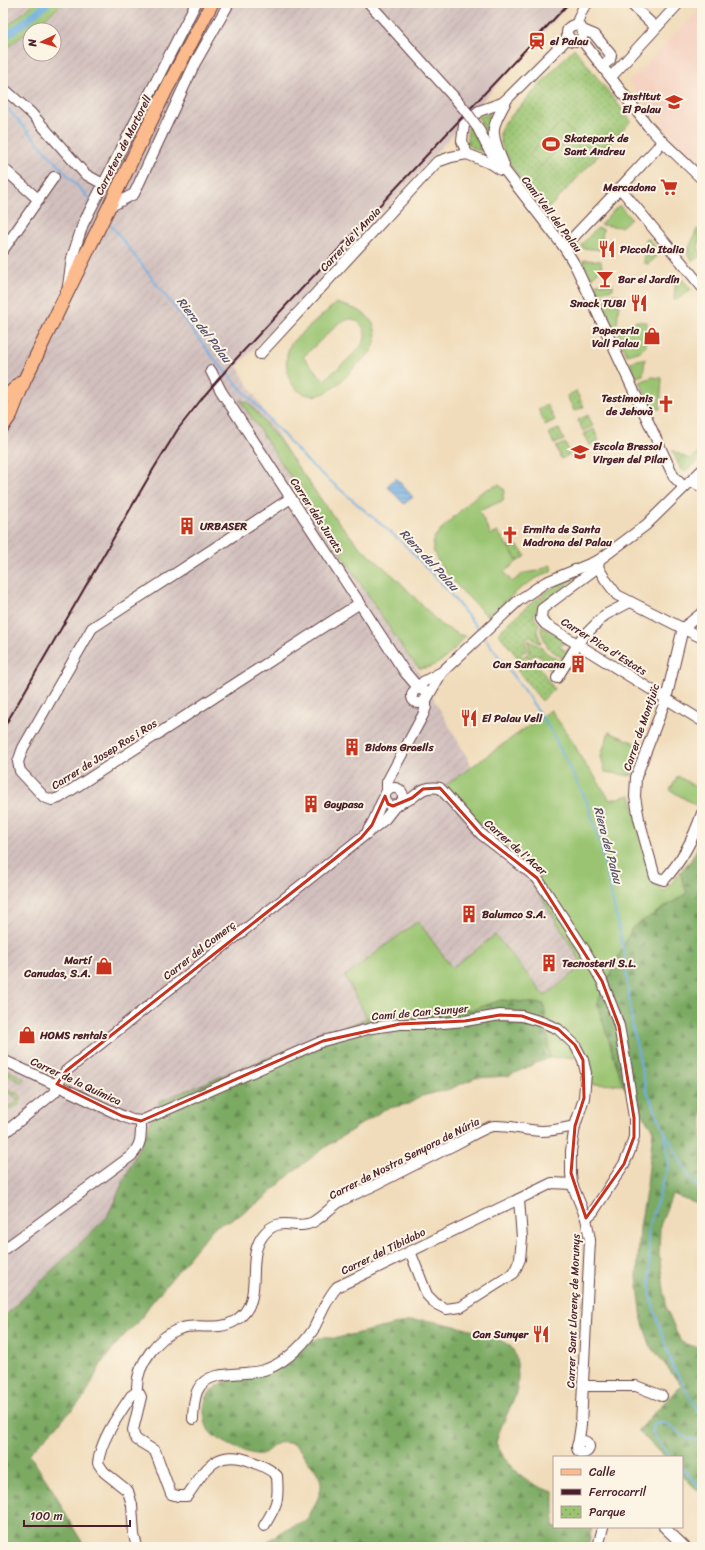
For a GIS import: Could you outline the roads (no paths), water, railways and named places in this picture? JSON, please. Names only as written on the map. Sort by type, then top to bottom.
[{"type":"main road","name":"Carretera de Martorell","points":[[3,426],[11,414],[24,381],[166,90],[212,3]]},
{"type":"main road","name":"Carretera de Martorell","points":[[3,397],[9,394],[24,381]]},
{"type":"street","name":"Carretera de Martorell","points":[[67,292],[72,258],[83,224],[196,3]]},
{"type":"street","name":"Carretera de Martorell","points":[[110,206],[134,194],[195,63],[229,3]]},
{"type":"street","name":"Camí Vell del Palau","points":[[369,3],[465,110],[478,128],[488,150],[564,247],[575,265],[674,477],[687,484]]},
{"type":"street","points":[[569,37],[573,40],[580,31],[583,8],[588,3]]},
{"type":"street","points":[[630,3],[652,24]]},
{"type":"street","points":[[611,78],[679,3]]},
{"type":"street","points":[[569,37],[569,28],[595,35],[611,55],[610,60],[602,66]]},
{"type":"street","points":[[580,31],[602,66],[662,141],[702,179]]},
{"type":"street","points":[[505,172],[492,164],[467,154],[462,141],[464,125],[479,111],[502,104],[569,37]]},
{"type":"street","points":[[3,88],[32,113],[85,174],[103,184]]},
{"type":"street","points":[[505,172],[494,130],[496,121],[507,99]]},
{"type":"street","points":[[564,247],[662,141]]},
{"type":"street","name":"Carrer de l'Anoia","points":[[260,354],[437,162],[451,157],[467,154]]},
{"type":"street","points":[[3,168],[38,200]]},
{"type":"street","points":[[3,250],[7,236],[38,200],[54,177]]},
{"type":"street","points":[[620,188],[702,287]]},
{"type":"street","name":"Carrer dels Jurats","points":[[211,371],[221,392],[360,603],[416,692]]},
{"type":"street","points":[[416,692],[442,672],[518,601],[546,582],[598,563],[646,525],[702,470]]},
{"type":"street","points":[[687,484],[702,487]]},
{"type":"street","name":"Carrer de Josep Ros i Ros","points":[[291,498],[92,628],[23,748],[18,762],[20,771],[44,797],[52,800],[59,798],[360,603]]},
{"type":"street","points":[[598,563],[605,580],[617,595],[702,638]]},
{"type":"street","name":"Carrer Pica d'Estats","points":[[598,563],[542,609],[541,619],[545,624],[702,721]]},
{"type":"street","points":[[557,678],[581,639],[605,615],[630,602]]},
{"type":"street","points":[[683,628],[702,612]]},
{"type":"street","name":"Carrer de Montjuïc","points":[[683,628],[666,699],[636,777],[635,797],[655,877],[660,880],[664,880],[674,870],[698,825],[702,813]]},
{"type":"street","name":"Carrer dels Jurats","points":[[404,671],[412,680],[416,692]]},
{"type":"street","points":[[416,692],[420,704],[426,700],[442,672]]},
{"type":"street","points":[[414,732],[416,720],[416,692]]},
{"type":"street","points":[[394,796],[394,771],[426,707],[426,700]]},
{"type":"street","name":"Carrer de l'Acer","points":[[418,792],[430,787],[440,788],[484,837],[537,878],[584,949],[602,981],[615,1014],[622,1042],[634,1118],[634,1137],[624,1164],[593,1212],[586,1218]]},
{"type":"street","name":"Carrer del Comerç","points":[[394,796],[406,802],[418,792]]},
{"type":"street","name":"Carrer del Comerç","points":[[361,838],[372,824],[378,808],[394,796]]},
{"type":"street","name":"Carrer del Comerç","points":[[3,1134],[55,1092],[57,1084],[66,1071],[385,819],[394,796]]},
{"type":"street","name":"Camí de Can Sunyer","points":[[141,1121],[323,1040],[372,1028],[400,1024],[431,1024],[465,1021],[500,1015],[522,1016],[558,1029],[575,1045],[583,1060]]},
{"type":"street","name":"Carrer de la Química","points":[[3,1060],[57,1084],[122,1116],[132,1120],[141,1121]]},
{"type":"street","name":"Carrer Sant Llorenç de Morunys","points":[[583,1060],[586,1073],[584,1098],[575,1126],[571,1151],[572,1184],[586,1218],[590,1240],[581,1425],[583,1451]]},
{"type":"street","points":[[3,1250],[131,1156],[141,1141],[141,1121]]},
{"type":"street","name":"Carrer de Nostra Senyora de Núria","points":[[137,1547],[134,1535],[132,1505],[128,1491],[104,1472],[98,1463],[99,1452],[114,1422],[131,1396],[137,1391],[138,1374],[149,1352],[169,1335],[180,1329],[219,1327],[235,1321],[246,1312],[252,1301],[254,1293],[256,1252],[264,1233],[278,1223],[303,1225],[313,1222],[339,1203],[493,1126],[542,1131],[575,1126]]},
{"type":"street","name":"Carrer del Tibidabo","points":[[192,1419],[194,1396],[205,1381],[211,1377],[259,1372],[282,1361],[294,1351],[311,1332],[322,1314],[329,1296],[337,1286],[552,1183],[572,1184]]},
{"type":"street","points":[[410,1251],[427,1295],[436,1304],[446,1308],[461,1307],[514,1273],[520,1259],[522,1238],[519,1199]]},
{"type":"street","points":[[583,1386],[636,1386],[662,1396]]},
{"type":"street","points":[[137,1391],[141,1397],[133,1430],[134,1436],[137,1440],[155,1451],[171,1494],[187,1496],[202,1475],[218,1460],[235,1456],[243,1458],[267,1468],[277,1476],[278,1491],[276,1507],[264,1526]]},
{"type":"street","points":[[583,1451],[593,1456]]},
{"type":"street","points":[[598,1547],[603,1528]]},
{"type":"street","points":[[665,1528],[685,1547]]},
{"type":"water","points":[[396,478],[413,497],[404,504],[387,486]]},
{"type":"waterway","points":[[3,39],[48,3]]},
{"type":"waterway","name":"Riera del Palau","points":[[3,104],[91,201]]},
{"type":"waterway","name":"Riera del Palau","points":[[108,221],[215,360],[309,463],[403,543],[442,584],[480,631]]},
{"type":"waterway","name":"Riera del Palau","points":[[485,638],[528,696],[551,731],[587,802],[600,843],[624,952],[633,1030],[646,1089],[664,1130],[690,1178],[702,1191]]},
{"type":"waterway","points":[[665,1132],[669,1163],[648,1230],[651,1299],[672,1365],[702,1418]]},
{"type":"waterway","points":[[669,1456],[653,1434],[653,1425],[658,1423],[670,1425],[683,1436],[702,1441]]},
{"type":"waterway","points":[[683,1469],[702,1489]]},
{"type":"railway","points":[[3,729],[178,429],[234,361],[569,3]]},
{"type":"place","name":"el Palau","points":[[537,41]]},
{"type":"place","name":"Institut El Palau","points":[[674,102]]},
{"type":"place","name":"Skatepark de Sant Andreu","points":[[551,144]]},
{"type":"place","name":"Mercadona","points":[[669,187]]},
{"type":"place","name":"Piccola Italia","points":[[607,249]]},
{"type":"place","name":"Bar el Jardín","points":[[605,279]]},
{"type":"place","name":"Snack TUBI","points":[[639,303]]},
{"type":"place","name":"Papereria Vall Palau","points":[[652,336]]},
{"type":"place","name":"Testimonis de Jehovà","points":[[666,404]]},
{"type":"place","name":"Escola Bressol Virgen del Pilar","points":[[580,452]]},
{"type":"place","name":"URBASER","points":[[187,526]]},
{"type":"place","name":"Ermita de Santa Madrona del Palau","points":[[510,535]]},
{"type":"place","name":"Can Santacana","points":[[578,664]]},
{"type":"place","name":"El Palau Vell","points":[[469,718]]},
{"type":"place","name":"Bidons Graells","points":[[352,747]]},
{"type":"place","name":"Gaypasa","points":[[311,804]]},
{"type":"place","name":"Balumco S.A.","points":[[469,914]]},
{"type":"place","name":"Tecnosteril S.L.","points":[[549,963]]},
{"type":"place","name":"Martí Canudas, S.A.","points":[[104,966]]},
{"type":"place","name":"HOMS rentals","points":[[27,1035]]},
{"type":"place","name":"Can Sunyer","points":[[541,1334]]}]
